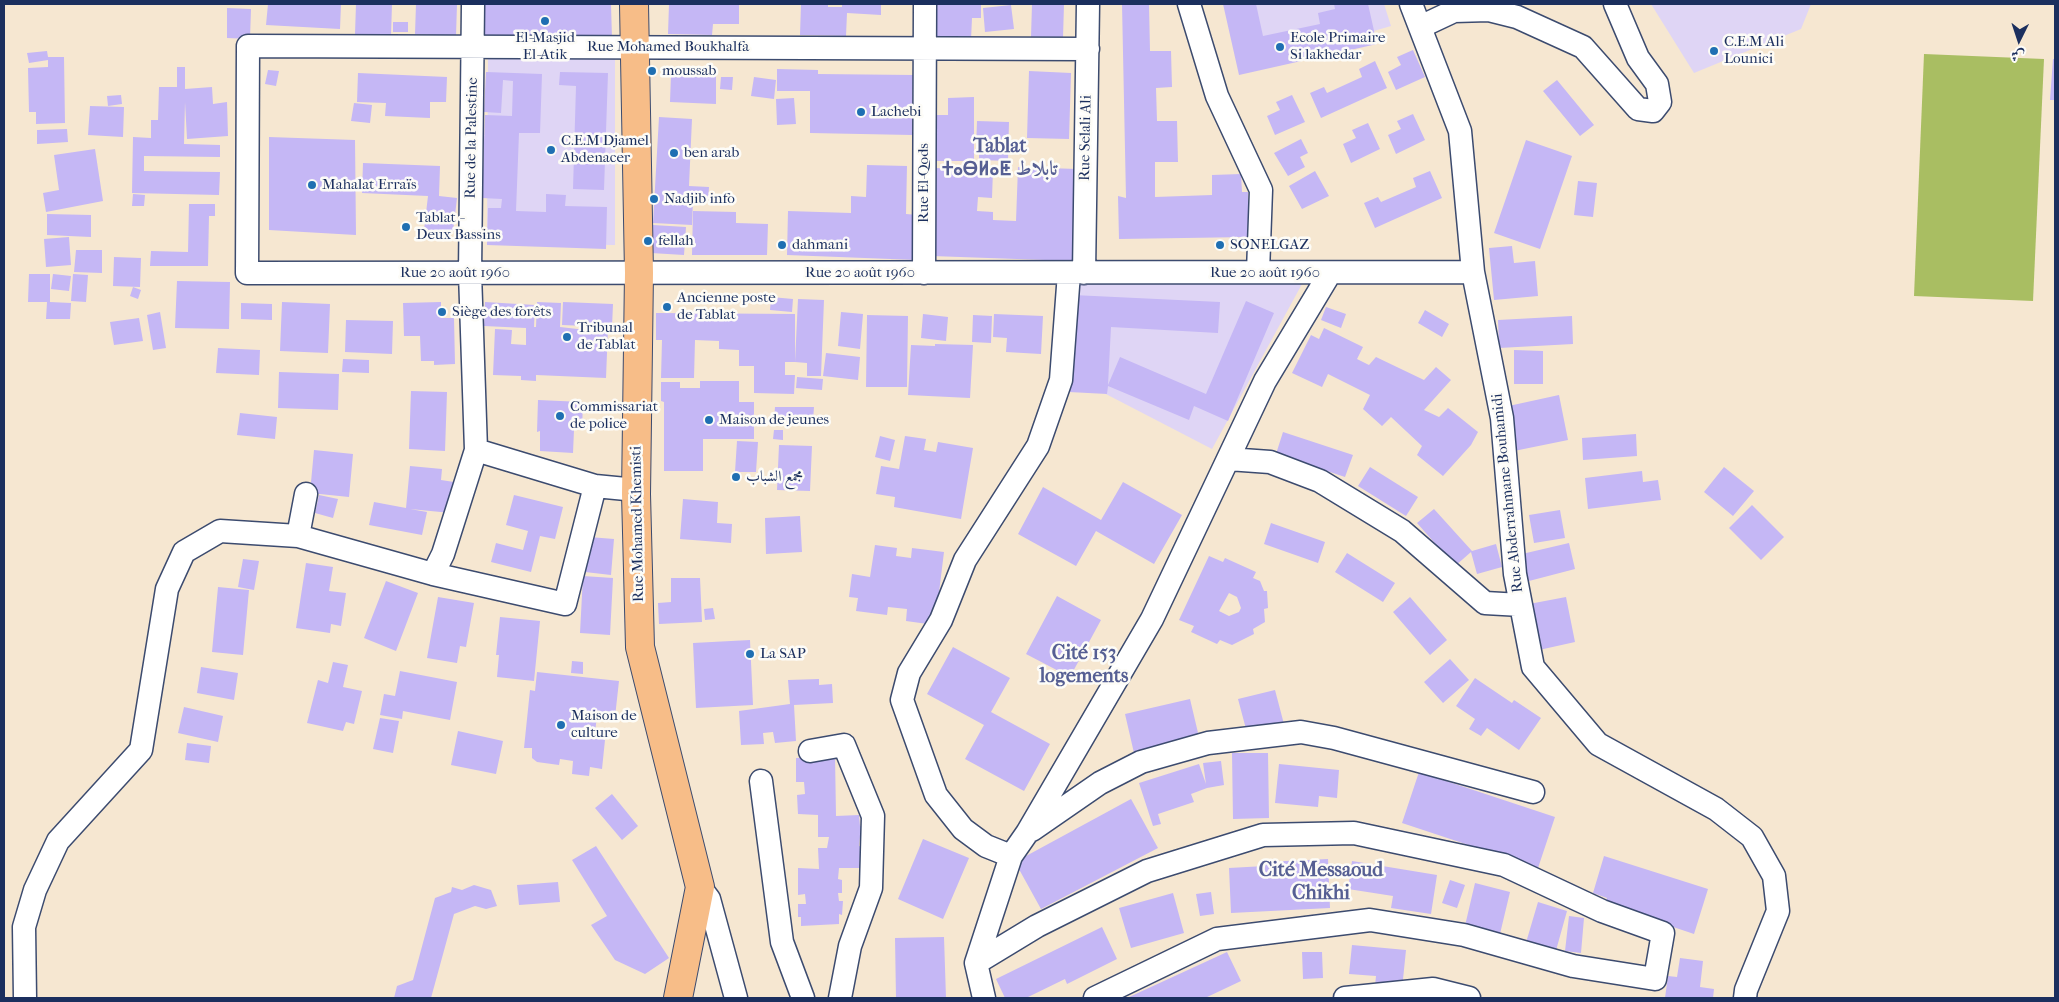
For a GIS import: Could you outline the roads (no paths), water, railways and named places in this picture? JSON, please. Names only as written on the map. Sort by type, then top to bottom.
[{"type":"main road","name":"Rue Mohamed Khemisti","points":[[634,4],[639,273],[636,494],[640,647],[700,887]]},
{"type":"main road","points":[[678,998],[700,887]]},
{"type":"street","name":"Rue de la Palestine","points":[[433,574],[443,554],[476,450],[470,273],[473,4]]},
{"type":"street","name":"Rue El-Qods","points":[[924,273],[925,4]]},
{"type":"street","name":"Rue Selali Ali","points":[[1011,856],[986,846],[963,829],[936,795],[902,700],[909,673],[941,620],[965,560],[1038,446],[1061,380],[1076,273],[1088,49],[1088,4]]},
{"type":"street","points":[[1189,4],[1218,96],[1260,190],[1258,272]]},
{"type":"street","name":"Rue Abderrahmane Bouhamidi","points":[[1411,4],[1460,131],[1473,272],[1502,418],[1514,574],[1533,668],[1598,744],[1716,809],[1752,837],[1774,876],[1778,911],[1746,990],[1745,998]]},
{"type":"street","points":[[1420,27],[1454,11],[1489,10],[1517,17],[1551,30],[1583,47],[1638,109],[1653,111],[1660,102],[1657,84],[1638,58],[1615,4]]},
{"type":"street","name":"Rue Mohamed Boukhalfa","points":[[247,273],[248,46],[1088,49]]},
{"type":"street","name":"Rue 20 août 1960","points":[[247,273],[1473,272]]},
{"type":"street","points":[[984,998],[976,963],[1011,856],[1027,833],[1152,619],[1265,381],[1330,273]]},
{"type":"street","points":[[476,450],[595,486],[626,489],[636,494]]},
{"type":"street","points":[[1228,459],[1270,462],[1320,481],[1402,531],[1485,603],[1521,605]]},
{"type":"street","points":[[24,998],[24,928],[35,890],[58,841],[141,750],[168,589],[184,552],[220,531],[298,536],[433,574],[565,604],[595,486]]},
{"type":"street","points":[[298,536],[306,494]]},
{"type":"street","points":[[1027,833],[1100,783],[1141,762],[1208,743],[1301,732],[1334,738],[1533,792]]},
{"type":"street","points":[[810,750],[844,745],[873,816],[872,888],[850,946],[840,998]]},
{"type":"street","points":[[761,782],[782,942],[803,998]]},
{"type":"street","points":[[976,963],[1036,926],[1147,871],[1263,835],[1354,833],[1504,865],[1602,911],[1663,933],[1652,988],[1464,936],[1370,920],[1217,939],[1095,998]]},
{"type":"street","points":[[700,887],[709,899],[736,998]]},
{"type":"street","points":[[1345,998],[1433,989],[1469,998]]},
{"type":"place","name":"El-Masjid El-Atik","points":[[545,21]]},
{"type":"place","name":"Ecole Primaire Si lakhedar","points":[[1280,47]]},
{"type":"place","name":"C.E.M Ali Lounici","points":[[1714,51]]},
{"type":"place","name":"moussab","points":[[652,71]]},
{"type":"place","name":"Lachebi","points":[[861,112]]},
{"type":"place","name":"C.E.M Djamel Abdenacer","points":[[551,150]]},
{"type":"place","name":"ben arab","points":[[674,153]]},
{"type":"place","name":"Mahalat Erraïs","points":[[312,185]]},
{"type":"place","name":"Nadjib info","points":[[654,199]]},
{"type":"place","name":"Tablat - Deux Bassins","points":[[406,227]]},
{"type":"place","name":"fellah","points":[[648,241]]},
{"type":"place","name":"dahmani","points":[[782,245]]},
{"type":"place","name":"SONELGAZ","points":[[1220,245]]},
{"type":"place","name":"Ancienne poste de Tablat","points":[[667,307]]},
{"type":"place","name":"Siège des forêts","points":[[442,312]]},
{"type":"place","name":"Tribunal de Tablat","points":[[567,337]]},
{"type":"place","name":"Commissariat de police","points":[[560,416]]},
{"type":"place","name":"Maison de jeunes","points":[[709,420]]},
{"type":"place","name":"مجمع الشباب","points":[[736,477]]},
{"type":"place","name":"La SAP","points":[[750,654]]},
{"type":"place","name":"Maison de culture","points":[[561,725]]},
{"type":"district","name":"Tablat ⵜⴰⴱⵍⴰⵟ تابلاط","points":[[1000,158]]},
{"type":"district","name":"Cité 153 logements","points":[[1084,666]]},
{"type":"district","name":"Cité Messaoud Chikhi","points":[[1321,882]]}]
